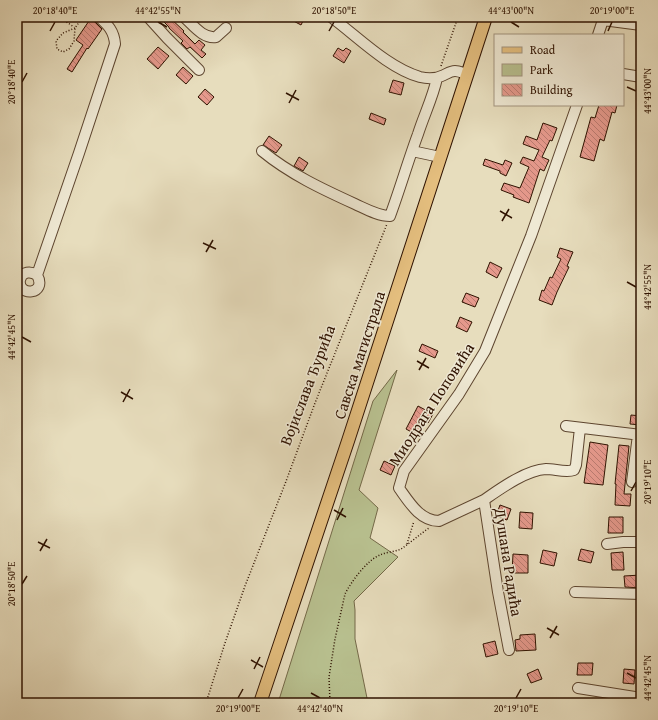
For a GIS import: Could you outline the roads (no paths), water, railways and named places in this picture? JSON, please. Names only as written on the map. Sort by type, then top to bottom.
[{"type":"main road","name":"Савска магистрала","points":[[260,703],[350,434],[486,17]]},
{"type":"street","points":[[38,275],[82,146],[114,44],[114,35],[99,17]]},
{"type":"street","points":[[148,17],[199,70]]},
{"type":"street","points":[[184,17],[208,37],[216,37],[226,28]]},
{"type":"street","points":[[331,17],[367,46],[406,72],[428,78],[437,78],[453,71],[467,74]]},
{"type":"street","points":[[598,34],[603,19],[641,25]]},
{"type":"street","points":[[624,74],[641,77]]},
{"type":"street","points":[[262,150],[280,164],[319,188],[372,212],[384,216],[390,216],[424,116],[432,97],[437,78]]},
{"type":"street","name":"Миодрага Поповића","points":[[484,500],[439,521],[435,521],[415,511],[399,488],[404,471],[459,394],[485,351],[531,236],[577,106]]},
{"type":"street","points":[[412,151],[440,157]]},
{"type":"street","points":[[566,426],[640,435],[632,482]]},
{"type":"street","name":"Душана Радића","points":[[509,650],[498,592],[484,500],[530,473],[545,469],[573,471],[576,465],[580,428]]},
{"type":"street","points":[[607,544],[641,542]]},
{"type":"street","points":[[576,592],[641,594]]},
{"type":"street","points":[[578,688],[641,698]]}]
